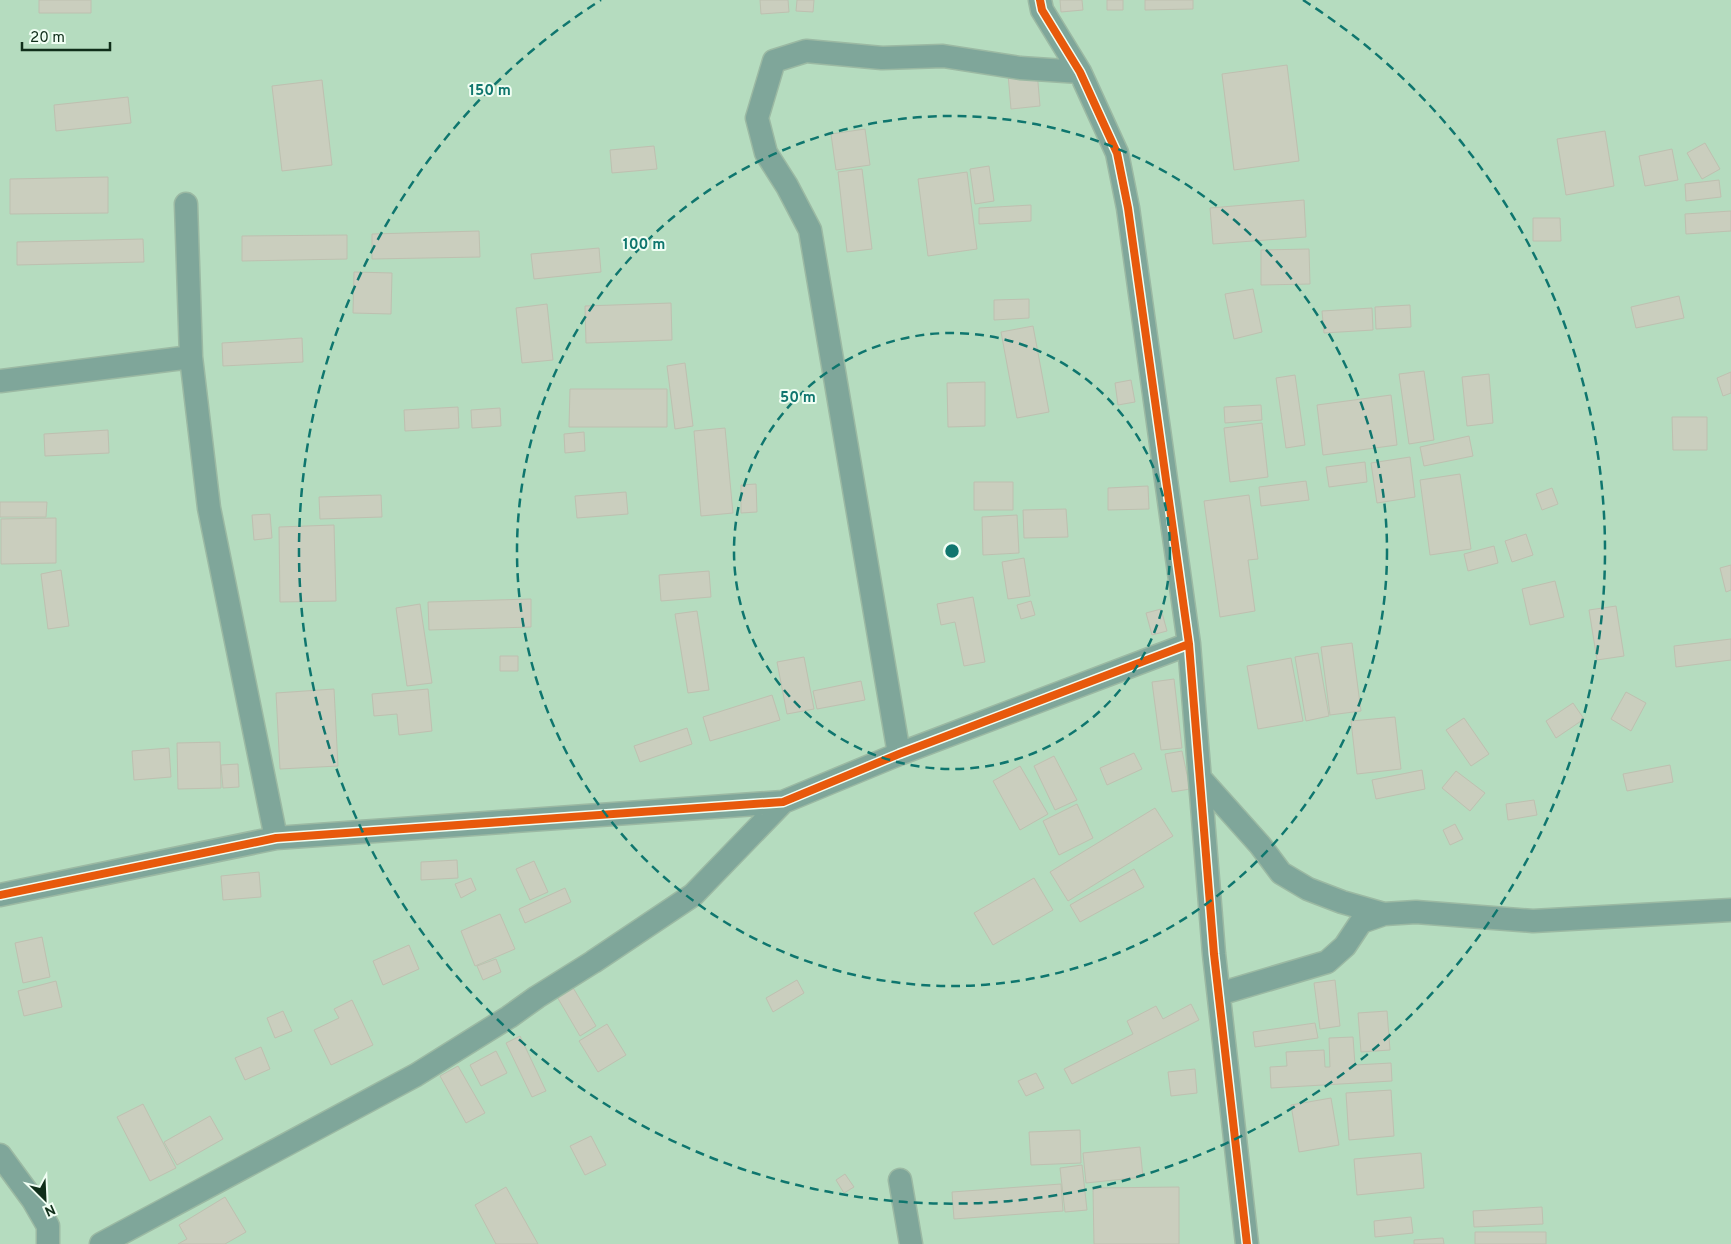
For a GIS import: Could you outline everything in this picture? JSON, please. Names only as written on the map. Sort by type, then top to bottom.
[{"type":"street","points":[[1040,0],[1042,10],[1080,72],[1117,153],[1128,208],[1189,644],[1214,954],[1247,1244]]},
{"type":"street","points":[[899,754],[810,230],[787,186],[766,153],[757,118],[774,62],[806,52],[882,58],[943,56],[1020,68],[1080,72]]},
{"type":"street","points":[[186,204],[191,357],[209,508],[276,838]]},
{"type":"street","points":[[0,381],[191,357]]},
{"type":"street","points":[[0,895],[276,838],[784,802],[899,754],[1189,644]]},
{"type":"street","points":[[1200,778],[1260,845],[1281,873],[1308,889],[1342,902],[1384,914]]},
{"type":"street","points":[[101,1244],[416,1075],[509,1017],[536,997],[593,962],[693,895],[784,802]]},
{"type":"street","points":[[1219,994],[1326,962],[1345,946],[1361,922],[1384,914],[1416,912],[1533,921],[1731,910]]},
{"type":"street","points":[[0,1155],[33,1200],[48,1226],[48,1244]]},
{"type":"street","points":[[900,1180],[911,1244]]},
{"type":"building","points":[[39,0],[91,0],[91,13],[39,13]]},
{"type":"building","points":[[760,0],[788,0],[789,12],[761,14]]},
{"type":"building","points":[[797,0],[814,0],[813,12],[796,11]]},
{"type":"building","points":[[1060,0],[1082,0],[1083,10],[1061,12]]},
{"type":"building","points":[[1107,0],[1123,0],[1123,10],[1107,10]]},
{"type":"building","points":[[1145,0],[1193,0],[1193,9],[1145,10]]},
{"type":"building","points":[[1287,65],[1299,161],[1234,170],[1222,74]]},
{"type":"building","points":[[1037,71],[1040,106],[1011,109],[1008,74]]},
{"type":"building","points":[[322,80],[332,165],[282,171],[272,86]]},
{"type":"building","points":[[128,97],[131,123],[56,131],[54,105]]},
{"type":"building","points":[[865,129],[870,165],[836,170],[831,134]]},
{"type":"building","points":[[1605,131],[1614,186],[1566,195],[1557,139]]},
{"type":"building","points":[[1705,143],[1720,169],[1702,179],[1687,153]]},
{"type":"building","points":[[654,146],[657,169],[612,173],[610,150]]},
{"type":"building","points":[[1672,149],[1678,180],[1645,186],[1639,156]]},
{"type":"building","points":[[989,166],[994,201],[975,204],[970,169]]},
{"type":"building","points":[[862,169],[872,249],[847,252],[838,172]]},
{"type":"building","points":[[967,172],[977,249],[928,256],[918,179]]},
{"type":"building","points":[[108,177],[108,213],[10,214],[10,179]]},
{"type":"building","points":[[1719,180],[1721,197],[1686,201],[1685,184]]},
{"type":"building","points":[[1304,200],[1306,237],[1213,244],[1210,208]]},
{"type":"building","points":[[1031,205],[1031,221],[979,224],[979,208]]},
{"type":"building","points":[[1731,211],[1731,231],[1686,234],[1685,214]]},
{"type":"building","points":[[1533,218],[1560,218],[1561,241],[1533,241]]},
{"type":"building","points":[[479,231],[480,257],[372,259],[372,234]]},
{"type":"building","points":[[347,235],[347,259],[242,261],[242,236]]},
{"type":"building","points":[[143,239],[144,262],[17,265],[17,242]]},
{"type":"building","points":[[599,248],[601,272],[534,279],[531,254]]},
{"type":"building","points":[[1309,249],[1310,284],[1261,285],[1261,250]]},
{"type":"building","points":[[354,272],[392,273],[391,314],[353,313]]},
{"type":"building","points":[[1253,289],[1262,332],[1234,339],[1225,294]]},
{"type":"building","points":[[1679,296],[1684,318],[1636,328],[1631,307]]},
{"type":"building","points":[[1029,299],[1029,318],[994,320],[994,300]]},
{"type":"building","points":[[671,303],[672,340],[586,343],[585,306]]},
{"type":"building","points":[[547,304],[553,360],[522,363],[516,308]]},
{"type":"building","points":[[1410,305],[1411,327],[1376,329],[1375,307]]},
{"type":"building","points":[[1372,308],[1373,330],[1324,333],[1322,311]]},
{"type":"building","points":[[1033,326],[1049,412],[1017,418],[1001,332]]},
{"type":"building","points":[[302,338],[303,362],[223,366],[222,343]]},
{"type":"building","points":[[685,363],[693,426],[675,429],[667,366]]},
{"type":"building","points":[[1424,371],[1434,440],[1409,444],[1399,374]]},
{"type":"building","points":[[1731,372],[1731,393],[1723,396],[1717,378]]},
{"type":"building","points":[[1489,374],[1493,423],[1467,426],[1462,377]]},
{"type":"building","points":[[1295,375],[1305,445],[1286,448],[1276,378]]},
{"type":"building","points":[[1131,380],[1135,402],[1118,405],[1115,383]]},
{"type":"building","points":[[985,382],[985,426],[948,427],[947,383]]},
{"type":"building","points":[[570,389],[667,389],[667,427],[569,427]]},
{"type":"building","points":[[1391,395],[1397,445],[1323,455],[1317,405]]},
{"type":"building","points":[[1261,405],[1262,420],[1225,423],[1224,407]]},
{"type":"building","points":[[458,407],[459,428],[405,431],[404,410]]},
{"type":"building","points":[[500,408],[501,426],[472,428],[471,410]]},
{"type":"building","points":[[1672,417],[1707,417],[1707,450],[1673,450]]},
{"type":"building","points":[[1262,423],[1268,477],[1230,482],[1224,428]]},
{"type":"building","points":[[725,428],[733,513],[701,516],[694,431]]},
{"type":"building","points":[[108,430],[109,453],[45,456],[44,434]]},
{"type":"building","points":[[584,432],[585,451],[565,453],[564,434]]},
{"type":"building","points":[[1469,436],[1473,456],[1424,466],[1420,447]]},
{"type":"building","points":[[1410,457],[1415,497],[1377,503],[1371,463]]},
{"type":"building","points":[[1365,462],[1367,482],[1329,487],[1326,467]]},
{"type":"building","points":[[1460,474],[1471,549],[1430,555],[1420,480]]},
{"type":"building","points":[[1306,481],[1309,500],[1261,506],[1259,487]]},
{"type":"building","points":[[974,482],[1013,482],[1013,510],[974,510]]},
{"type":"building","points":[[756,484],[757,512],[741,513],[741,485]]},
{"type":"building","points":[[1148,486],[1149,509],[1108,510],[1108,488]]},
{"type":"building","points":[[1552,488],[1558,504],[1542,510],[1536,494]]},
{"type":"building","points":[[626,492],[628,514],[577,518],[575,496]]},
{"type":"building","points":[[381,495],[382,517],[320,519],[319,497]]},
{"type":"building","points":[[1249,495],[1258,559],[1248,560],[1255,611],[1220,617],[1204,501]]},
{"type":"building","points":[[0,502],[47,502],[46,517],[0,517]]},
{"type":"building","points":[[1066,509],[1068,537],[1024,538],[1023,510]]},
{"type":"building","points":[[270,514],[272,538],[254,540],[252,515]]},
{"type":"building","points":[[1017,515],[1019,553],[983,555],[982,517]]},
{"type":"building","points":[[56,518],[56,563],[1,564],[1,519]]},
{"type":"building","points":[[334,525],[336,601],[280,602],[279,527]]},
{"type":"building","points":[[1526,534],[1533,555],[1512,562],[1505,541]]},
{"type":"building","points":[[1494,546],[1498,563],[1468,571],[1464,554]]},
{"type":"building","points":[[1024,558],[1030,596],[1008,599],[1002,562]]},
{"type":"building","points":[[1731,565],[1731,590],[1726,592],[1720,568]]},
{"type":"building","points":[[61,570],[69,626],[48,629],[41,574]]},
{"type":"building","points":[[709,571],[711,597],[661,601],[659,575]]},
{"type":"building","points":[[1555,581],[1564,617],[1530,625],[1522,589]]},
{"type":"building","points":[[973,597],[985,662],[964,666],[955,622],[941,625],[937,604]]},
{"type":"building","points":[[531,599],[531,627],[429,630],[428,602]]},
{"type":"building","points":[[1031,601],[1035,615],[1021,619],[1017,605]]},
{"type":"building","points":[[420,604],[432,683],[407,686],[396,608]]},
{"type":"building","points":[[1616,606],[1624,656],[1597,660],[1589,610]]},
{"type":"building","points":[[1161,609],[1167,631],[1152,635],[1146,613]]},
{"type":"building","points":[[697,611],[709,690],[688,693],[675,614]]},
{"type":"building","points":[[1731,639],[1731,660],[1676,667],[1674,646]]},
{"type":"building","points":[[1352,643],[1361,711],[1330,715],[1321,647]]},
{"type":"building","points":[[1318,653],[1329,716],[1306,721],[1295,657]]},
{"type":"building","points":[[500,656],[518,656],[518,671],[500,671]]},
{"type":"building","points":[[804,657],[814,709],[787,714],[777,662]]},
{"type":"building","points":[[1291,658],[1303,721],[1258,729],[1247,666]]},
{"type":"building","points":[[1174,679],[1182,748],[1161,750],[1152,682]]},
{"type":"building","points":[[861,681],[865,700],[817,709],[813,691]]},
{"type":"building","points":[[334,689],[338,766],[280,769],[276,693]]},
{"type":"building","points":[[428,689],[432,731],[399,735],[397,714],[374,716],[372,694]]},
{"type":"building","points":[[1626,692],[1646,703],[1631,731],[1611,719]]},
{"type":"building","points":[[772,695],[780,720],[710,741],[703,717]]},
{"type":"building","points":[[1573,703],[1584,719],[1556,738],[1546,721]]},
{"type":"building","points":[[1395,717],[1401,769],[1357,774],[1351,721]]},
{"type":"building","points":[[1464,718],[1489,754],[1471,766],[1446,730]]},
{"type":"building","points":[[687,728],[692,744],[640,762],[634,746]]},
{"type":"building","points":[[220,742],[221,788],[178,789],[177,743]]},
{"type":"building","points":[[169,748],[171,777],[134,780],[132,751]]},
{"type":"building","points":[[1182,751],[1190,789],[1172,792],[1165,754]]},
{"type":"building","points":[[1134,753],[1142,769],[1107,785],[1100,768]]},
{"type":"building","points":[[1054,756],[1077,800],[1055,810],[1034,766]]},
{"type":"building","points":[[238,764],[239,787],[223,788],[221,765]]},
{"type":"building","points":[[1670,765],[1673,782],[1627,791],[1623,774]]},
{"type":"building","points":[[1020,766],[1048,814],[1020,830],[993,781]]},
{"type":"building","points":[[1422,770],[1425,789],[1376,799],[1372,780]]},
{"type":"building","points":[[1456,771],[1485,793],[1470,811],[1442,788]]},
{"type":"building","points":[[1534,800],[1537,815],[1508,820],[1506,804]]},
{"type":"building","points":[[1077,804],[1093,838],[1059,855],[1043,821]]},
{"type":"building","points":[[1155,808],[1173,836],[1068,901],[1050,872]]},
{"type":"building","points":[[1455,824],[1463,839],[1450,845],[1443,830]]},
{"type":"building","points":[[457,860],[458,878],[421,880],[421,862]]},
{"type":"building","points":[[534,861],[548,892],[530,900],[516,869]]},
{"type":"building","points":[[1134,869],[1144,887],[1080,922],[1070,905]]},
{"type":"building","points":[[259,872],[261,897],[223,900],[221,876]]},
{"type":"building","points":[[471,878],[476,890],[461,898],[455,884]]},
{"type":"building","points":[[1034,878],[1053,910],[993,945],[974,913]]},
{"type":"building","points":[[565,888],[571,902],[525,923],[519,909]]},
{"type":"building","points":[[500,914],[515,949],[475,966],[461,931]]},
{"type":"building","points":[[42,937],[50,977],[23,983],[15,943]]},
{"type":"building","points":[[409,945],[419,969],[383,985],[373,961]]},
{"type":"building","points":[[496,959],[501,972],[483,980],[477,966]]},
{"type":"building","points":[[797,980],[804,993],[773,1012],[766,998]]},
{"type":"building","points":[[1335,980],[1340,1026],[1320,1029],[1314,983]]},
{"type":"building","points":[[56,981],[62,1007],[24,1016],[18,991]]},
{"type":"building","points":[[572,986],[596,1026],[580,1036],[556,995]]},
{"type":"building","points":[[352,1000],[373,1045],[331,1065],[314,1030],[339,1018],[334,1009]]},
{"type":"building","points":[[1191,1004],[1199,1020],[1072,1084],[1064,1069],[1133,1034],[1127,1021],[1156,1006],[1163,1019]]},
{"type":"building","points":[[283,1011],[292,1031],[275,1038],[267,1018]]},
{"type":"building","points":[[1387,1011],[1390,1050],[1361,1052],[1358,1013]]},
{"type":"building","points":[[1315,1023],[1318,1038],[1255,1047],[1253,1032]]},
{"type":"building","points":[[607,1024],[626,1055],[598,1072],[579,1041]]},
{"type":"building","points":[[520,1036],[546,1091],[532,1097],[506,1043]]},
{"type":"building","points":[[1353,1037],[1355,1065],[1391,1063],[1392,1081],[1271,1088],[1270,1067],[1287,1066],[1286,1052],[1324,1050],[1325,1067],[1330,1067],[1329,1038]]},
{"type":"building","points":[[261,1047],[270,1069],[245,1080],[235,1058]]},
{"type":"building","points":[[496,1051],[507,1073],[481,1086],[470,1065]]},
{"type":"building","points":[[458,1066],[485,1113],[466,1123],[440,1076]]},
{"type":"building","points":[[1195,1069],[1197,1093],[1171,1096],[1168,1072]]},
{"type":"building","points":[[1036,1073],[1044,1088],[1026,1096],[1018,1081]]},
{"type":"building","points":[[1391,1090],[1394,1136],[1349,1140],[1346,1093]]},
{"type":"building","points":[[1331,1098],[1339,1145],[1299,1152],[1291,1105]]},
{"type":"building","points":[[143,1104],[176,1168],[150,1181],[117,1117]]},
{"type":"building","points":[[210,1116],[223,1139],[177,1165],[164,1142]]},
{"type":"building","points":[[1080,1130],[1081,1163],[1031,1165],[1029,1132]]},
{"type":"building","points":[[591,1136],[606,1165],[585,1175],[570,1146]]},
{"type":"building","points":[[1140,1147],[1143,1177],[1086,1183],[1083,1153]]},
{"type":"building","points":[[1421,1153],[1424,1188],[1357,1195],[1354,1159]]},
{"type":"building","points":[[1082,1165],[1087,1210],[1065,1212],[1060,1168]]},
{"type":"building","points":[[845,1174],[854,1187],[844,1193],[836,1180]]},
{"type":"building","points":[[1061,1184],[1063,1211],[954,1219],[952,1192]]},
{"type":"building","points":[[506,1187],[538,1244],[496,1244],[475,1205]]},
{"type":"building","points":[[1179,1187],[1179,1244],[1094,1244],[1093,1188]]},
{"type":"building","points":[[225,1197],[246,1232],[225,1244],[178,1244],[187,1239],[179,1225]]},
{"type":"building","points":[[1542,1207],[1543,1224],[1474,1227],[1473,1211]]},
{"type":"building","points":[[1411,1217],[1413,1233],[1375,1237],[1374,1221]]},
{"type":"building","points":[[1475,1232],[1546,1232],[1546,1244],[1475,1244]]},
{"type":"building","points":[[1443,1238],[1444,1244],[1414,1244],[1414,1240]]},
{"type":"cycle path","points":[[1040,0],[1042,10],[1080,72],[1117,153],[1128,208],[1189,644],[1214,954],[1247,1244]]},
{"type":"cycle path","points":[[0,895],[276,838],[783,802],[899,754],[1189,644]]}]
